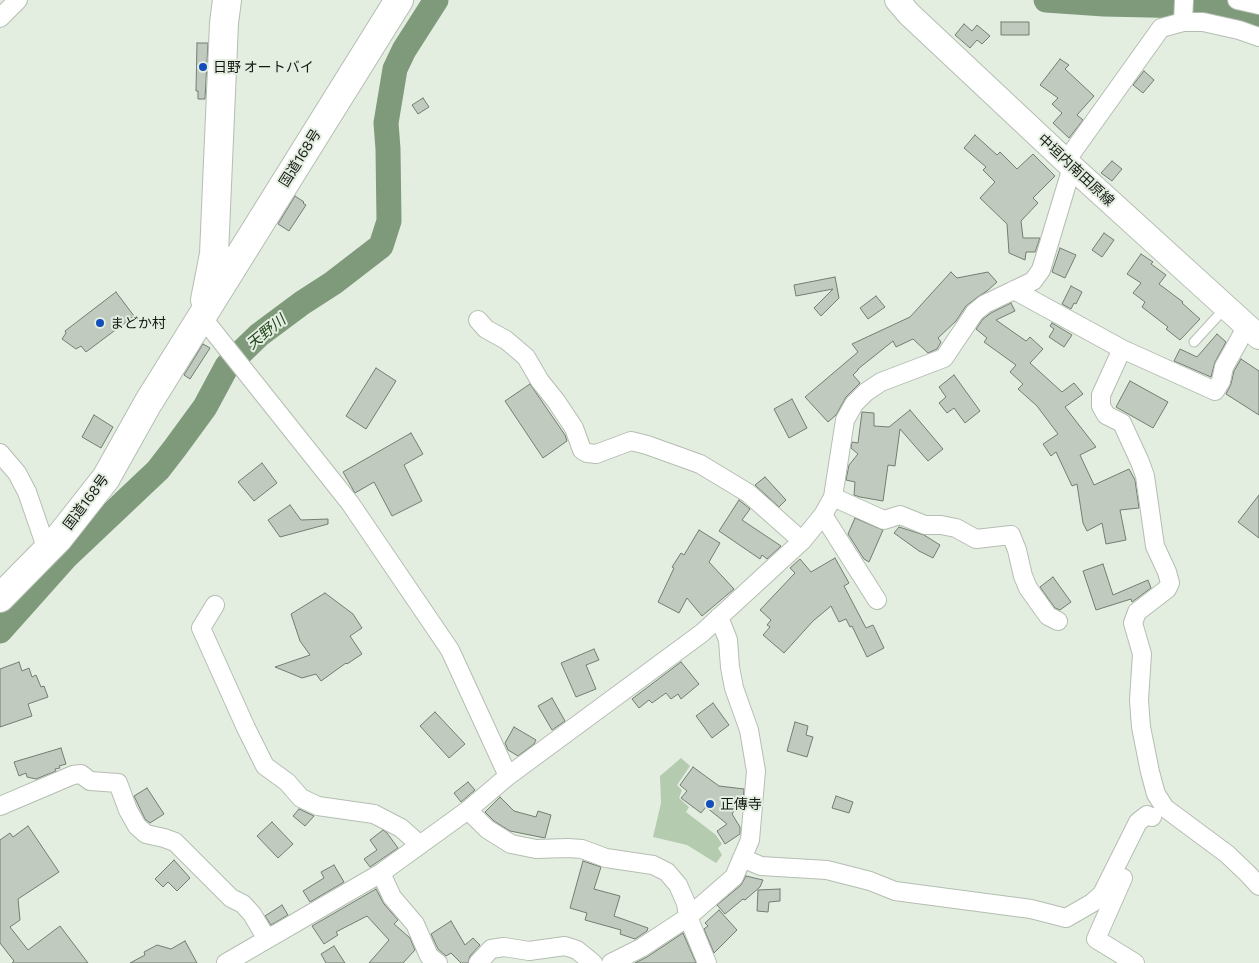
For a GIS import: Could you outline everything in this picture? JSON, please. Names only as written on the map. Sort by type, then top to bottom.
[{"type":"highway","name":"国道168号","points":[[202,317],[214,254],[223,32],[227,0]]},
{"type":"highway","name":"国道168号","points":[[0,598],[58,539],[106,478],[148,403],[399,0]]},
{"type":"main road","name":"中垣内南田原線","points":[[903,7],[1069,164],[1253,331]]},
{"type":"street","points":[[0,18],[18,0]]},
{"type":"street","points":[[1183,22],[1184,0]]},
{"type":"street","points":[[1238,0],[1259,5]]},
{"type":"street","points":[[226,963],[381,873],[468,810],[508,776],[702,633],[802,541],[823,515],[833,497],[845,420],[854,404],[866,392],[881,382],[944,358],[974,312],[985,304],[1033,281],[1042,270],[1069,164],[1161,28],[1183,22],[1203,22],[1239,30],[1259,37]]},
{"type":"street","points":[[1014,290],[1122,349],[1215,391],[1221,381],[1224,367],[1253,331]]},
{"type":"street","points":[[202,317],[350,503],[450,650],[508,776]]},
{"type":"street","points":[[478,320],[526,357],[540,382],[556,401],[574,428],[582,450],[587,453],[596,454],[631,441],[700,464],[748,493],[802,541]]},
{"type":"street","points":[[1122,349],[1101,395],[1101,406],[1106,415],[1122,423],[1140,462],[1145,476],[1155,546],[1170,584],[1167,589],[1137,612],[1133,623],[1142,654],[1139,700],[1141,727],[1159,812],[1143,832],[1096,939],[1135,963]]},
{"type":"street","points":[[0,453],[17,473],[27,492],[47,550]]},
{"type":"street","points":[[833,497],[884,520],[900,515],[925,525],[941,525],[956,528],[976,539],[1011,535],[1028,588],[1048,616],[1058,621]]},
{"type":"street","points":[[823,515],[877,600]]},
{"type":"street","points":[[215,605],[201,628],[265,766],[287,782],[301,798],[318,806],[374,814],[401,828],[420,845]]},
{"type":"street","points":[[611,963],[641,948],[688,917],[734,877],[750,840],[756,771],[749,730],[734,688],[728,640],[719,617]]},
{"type":"street","points":[[0,806],[72,775],[81,774],[90,781],[118,783],[128,810],[137,826],[146,834],[175,842],[231,898],[248,909],[267,939]]},
{"type":"street","points":[[468,810],[487,829],[512,844],[536,850],[582,849],[606,858],[653,864],[667,872],[678,885],[686,902],[688,917],[706,963]]},
{"type":"street","points":[[742,858],[762,866],[827,870],[870,880],[895,891],[1032,909],[1066,918],[1092,903],[1102,894],[1138,822],[1147,815],[1159,812],[1226,854],[1259,886]]},
{"type":"street","points":[[381,873],[392,897],[415,924],[429,956],[438,963]]},
{"type":"street","points":[[478,963],[491,949],[504,947],[529,951],[565,946],[577,950],[593,963]]},
{"type":"lane","points":[[1194,342],[1227,307]]},
{"type":"green space","points":[[681,758],[690,766],[677,785],[682,790],[679,798],[689,807],[686,812],[716,835],[722,844],[718,848],[722,855],[716,863],[687,845],[653,837],[661,803],[660,776]]},
{"type":"building","points":[[1001,22],[1029,22],[1029,35],[1001,35]]},
{"type":"building","points":[[964,24],[972,31],[977,25],[990,36],[982,44],[977,40],[970,48],[955,35]]},
{"type":"building","name":"日野 オートバイ","points":[[197,43],[208,43],[205,99],[198,99],[198,91],[196,91]]},
{"type":"building","points":[[1060,59],[1069,65],[1065,69],[1094,96],[1077,115],[1083,120],[1069,138],[1053,123],[1062,113],[1052,104],[1058,98],[1040,85]]},
{"type":"building","points":[[1144,71],[1154,80],[1143,93],[1133,85]]},
{"type":"building","points":[[423,98],[429,107],[418,114],[412,105]]},
{"type":"building","points":[[975,135],[997,155],[1000,152],[1017,169],[1033,154],[1055,176],[1033,198],[1038,203],[1021,221],[1023,238],[1040,238],[1035,252],[1026,252],[1025,260],[1009,253],[1007,224],[980,198],[995,182],[983,170],[986,167],[964,148]]},
{"type":"building","points":[[1112,161],[1122,169],[1112,181],[1101,173]]},
{"type":"building","points":[[295,196],[306,205],[289,231],[278,224]]},
{"type":"building","points":[[1104,233],[1114,240],[1102,257],[1092,250]]},
{"type":"building","points":[[1060,248],[1076,255],[1065,278],[1052,272]]},
{"type":"building","points":[[1141,254],[1153,262],[1151,264],[1166,275],[1159,284],[1183,302],[1200,319],[1180,340],[1166,329],[1168,327],[1142,307],[1145,302],[1133,293],[1141,283],[1127,274]]},
{"type":"building","points":[[951,272],[957,278],[988,272],[997,282],[966,306],[956,321],[938,338],[941,342],[937,349],[928,353],[913,339],[896,347],[893,341],[858,369],[853,375],[860,383],[846,397],[836,415],[828,422],[805,397],[858,352],[852,344],[910,317]]},
{"type":"building","points":[[835,277],[839,298],[821,316],[814,308],[833,289],[796,296],[794,285]]},
{"type":"building","points":[[1071,286],[1082,292],[1071,309],[1062,304]]},
{"type":"building","name":"まどか村","points":[[116,292],[134,316],[86,352],[81,346],[76,349],[62,339],[66,333],[65,331]]},
{"type":"building","points":[[876,296],[885,307],[868,319],[860,308]]},
{"type":"building","points":[[1011,303],[1015,311],[996,320],[1026,341],[1030,337],[1043,349],[1030,363],[1062,392],[1074,383],[1083,394],[1065,407],[1096,447],[1080,455],[1094,485],[1129,469],[1135,480],[1139,508],[1120,510],[1126,540],[1106,544],[1102,523],[1087,531],[1083,523],[1077,484],[1072,486],[1056,452],[1051,456],[1043,444],[1058,434],[1037,406],[1018,389],[1023,384],[1010,372],[1016,365],[984,342],[987,338],[976,329],[983,319],[991,313]]},
{"type":"building","points":[[1052,323],[1072,335],[1064,347],[1049,337],[1054,329],[1050,326]]},
{"type":"building","points":[[1217,334],[1226,342],[1215,362],[1211,377],[1174,361],[1180,349],[1197,357]]},
{"type":"building","points":[[203,344],[210,348],[190,379],[184,375]]},
{"type":"building","points":[[1241,359],[1259,371],[1259,415],[1226,394],[1234,371]]},
{"type":"building","points":[[376,368],[396,381],[366,429],[346,416]]},
{"type":"building","points":[[954,375],[980,411],[965,423],[954,408],[947,413],[939,403],[946,397],[939,387]]},
{"type":"building","points":[[1130,381],[1168,402],[1153,428],[1116,407]]},
{"type":"building","points":[[530,384],[565,435],[567,441],[543,458],[505,401]]},
{"type":"building","points":[[792,399],[807,428],[789,438],[774,409]]},
{"type":"building","points":[[910,410],[943,449],[928,461],[900,429],[895,466],[888,465],[883,501],[854,495],[855,482],[846,480],[849,465],[858,454],[851,448],[852,442],[858,443],[862,412],[874,413],[874,426],[889,427]]},
{"type":"building","points":[[94,415],[113,427],[101,448],[82,437]]},
{"type":"building","points":[[411,433],[423,454],[404,465],[422,501],[392,516],[374,482],[355,493],[343,472]]},
{"type":"building","points":[[262,463],[277,483],[254,501],[238,482]]},
{"type":"building","points":[[765,477],[786,500],[779,507],[755,485]]},
{"type":"building","points":[[1259,495],[1259,538],[1238,522]]},
{"type":"building","points":[[739,500],[750,509],[742,520],[781,546],[767,559],[762,555],[760,559],[719,531]]},
{"type":"building","points":[[290,505],[301,520],[328,519],[328,524],[280,537],[268,520]]},
{"type":"building","points":[[855,518],[883,530],[869,562],[864,559],[848,534]]},
{"type":"building","points":[[899,527],[924,535],[940,545],[933,558],[919,551],[894,533]]},
{"type":"building","points":[[699,530],[720,543],[709,562],[734,589],[702,616],[687,598],[679,613],[658,602],[674,568],[672,567],[681,553],[684,555]]},
{"type":"building","points":[[835,558],[849,583],[844,586],[866,628],[873,625],[884,648],[867,657],[852,626],[850,627],[846,619],[839,622],[831,606],[813,621],[784,653],[763,635],[770,627],[767,625],[771,620],[760,610],[795,573],[790,568],[800,559],[811,572]]},
{"type":"building","points":[[1103,564],[1113,595],[1148,580],[1151,588],[1132,602],[1131,599],[1096,610],[1083,571]]},
{"type":"building","points":[[1053,577],[1071,602],[1060,610],[1055,608],[1040,587]]},
{"type":"building","points":[[325,593],[353,614],[362,628],[350,636],[362,654],[321,681],[316,674],[302,678],[275,667],[310,655],[300,641],[291,614]]},
{"type":"building","points":[[594,649],[599,660],[586,665],[596,689],[576,697],[561,663]]},
{"type":"building","points":[[19,662],[22,671],[29,668],[32,677],[36,675],[41,687],[44,686],[48,697],[28,704],[32,716],[0,727],[0,669]]},
{"type":"building","points":[[681,662],[699,684],[681,699],[678,694],[671,699],[666,693],[652,703],[649,700],[639,708],[632,699]]},
{"type":"building","points":[[552,698],[565,721],[552,730],[538,706]]},
{"type":"building","points":[[713,703],[729,725],[712,738],[696,716]]},
{"type":"building","points":[[435,712],[465,744],[449,758],[420,726]]},
{"type":"building","points":[[795,722],[808,726],[806,735],[813,737],[807,757],[787,751]]},
{"type":"building","points":[[514,727],[536,740],[534,744],[518,756],[508,750],[505,743]]},
{"type":"building","points":[[61,748],[66,764],[59,766],[60,768],[55,769],[56,771],[36,779],[27,777],[26,773],[19,776],[14,762]]},
{"type":"building","points":[[693,767],[719,786],[744,789],[743,803],[740,802],[732,814],[740,827],[740,834],[725,844],[717,831],[727,824],[706,807],[701,813],[681,798],[687,791],[680,785]]},
{"type":"building","points":[[468,782],[475,790],[461,802],[454,793]]},
{"type":"building","points":[[147,788],[164,814],[150,823],[145,819],[134,796]]},
{"type":"building","points":[[836,796],[853,802],[849,813],[832,808]]},
{"type":"building","points":[[500,797],[514,811],[536,817],[538,811],[551,815],[545,838],[510,831],[494,821],[485,812]]},
{"type":"building","points":[[299,809],[314,816],[305,826],[293,816]]},
{"type":"building","points":[[272,822],[293,844],[278,858],[257,836]]},
{"type":"building","points":[[28,826],[59,872],[18,899],[20,920],[10,927],[28,950],[60,926],[88,963],[12,963],[14,961],[0,943],[0,840],[10,833],[13,837]]},
{"type":"building","points":[[383,830],[398,848],[370,867],[364,859],[377,850],[370,840]]},
{"type":"building","points":[[174,860],[190,878],[177,891],[168,882],[163,887],[155,879]]},
{"type":"building","points":[[583,861],[601,867],[594,889],[620,896],[614,916],[648,928],[647,931],[635,939],[620,934],[621,930],[585,920],[587,913],[570,908]]},
{"type":"building","points":[[334,865],[344,882],[310,902],[303,891],[324,878],[321,872]]},
{"type":"building","points":[[746,876],[763,880],[760,887],[725,914],[717,905],[741,885]]},
{"type":"building","points":[[376,889],[384,904],[398,920],[394,924],[410,938],[415,950],[403,963],[369,963],[389,940],[367,916],[336,932],[338,935],[324,944],[312,926]]},
{"type":"building","points":[[780,889],[780,901],[769,902],[768,912],[757,911],[758,890]]},
{"type":"building","points":[[282,905],[288,915],[271,925],[265,916]]},
{"type":"building","points":[[719,910],[737,930],[714,953],[704,929],[708,926],[705,923]]},
{"type":"building","points":[[451,921],[465,945],[473,938],[480,945],[470,956],[468,963],[461,963],[451,953],[446,956],[438,949],[431,934]]},
{"type":"building","points":[[683,933],[696,963],[635,963],[647,957]]},
{"type":"building","points":[[185,941],[197,963],[130,963],[145,955],[144,952],[157,945],[171,949]]},
{"type":"building","points":[[334,946],[345,963],[326,963],[321,954]]},
{"type":"waterway","name":"天野川","points":[[0,631],[66,557],[158,470],[205,407],[227,366],[259,335],[333,283],[381,246],[389,221],[386,123],[395,69],[404,50],[436,0]]},
{"type":"waterway","name":"天野川","points":[[1046,0],[1104,4],[1193,6],[1225,10],[1259,19]]},
{"type":"place","name":"日野 オートバイ","points":[[203,67]]},
{"type":"place","name":"まどか村","points":[[100,323]]},
{"type":"place","name":"正傳寺","points":[[710,804]]}]
